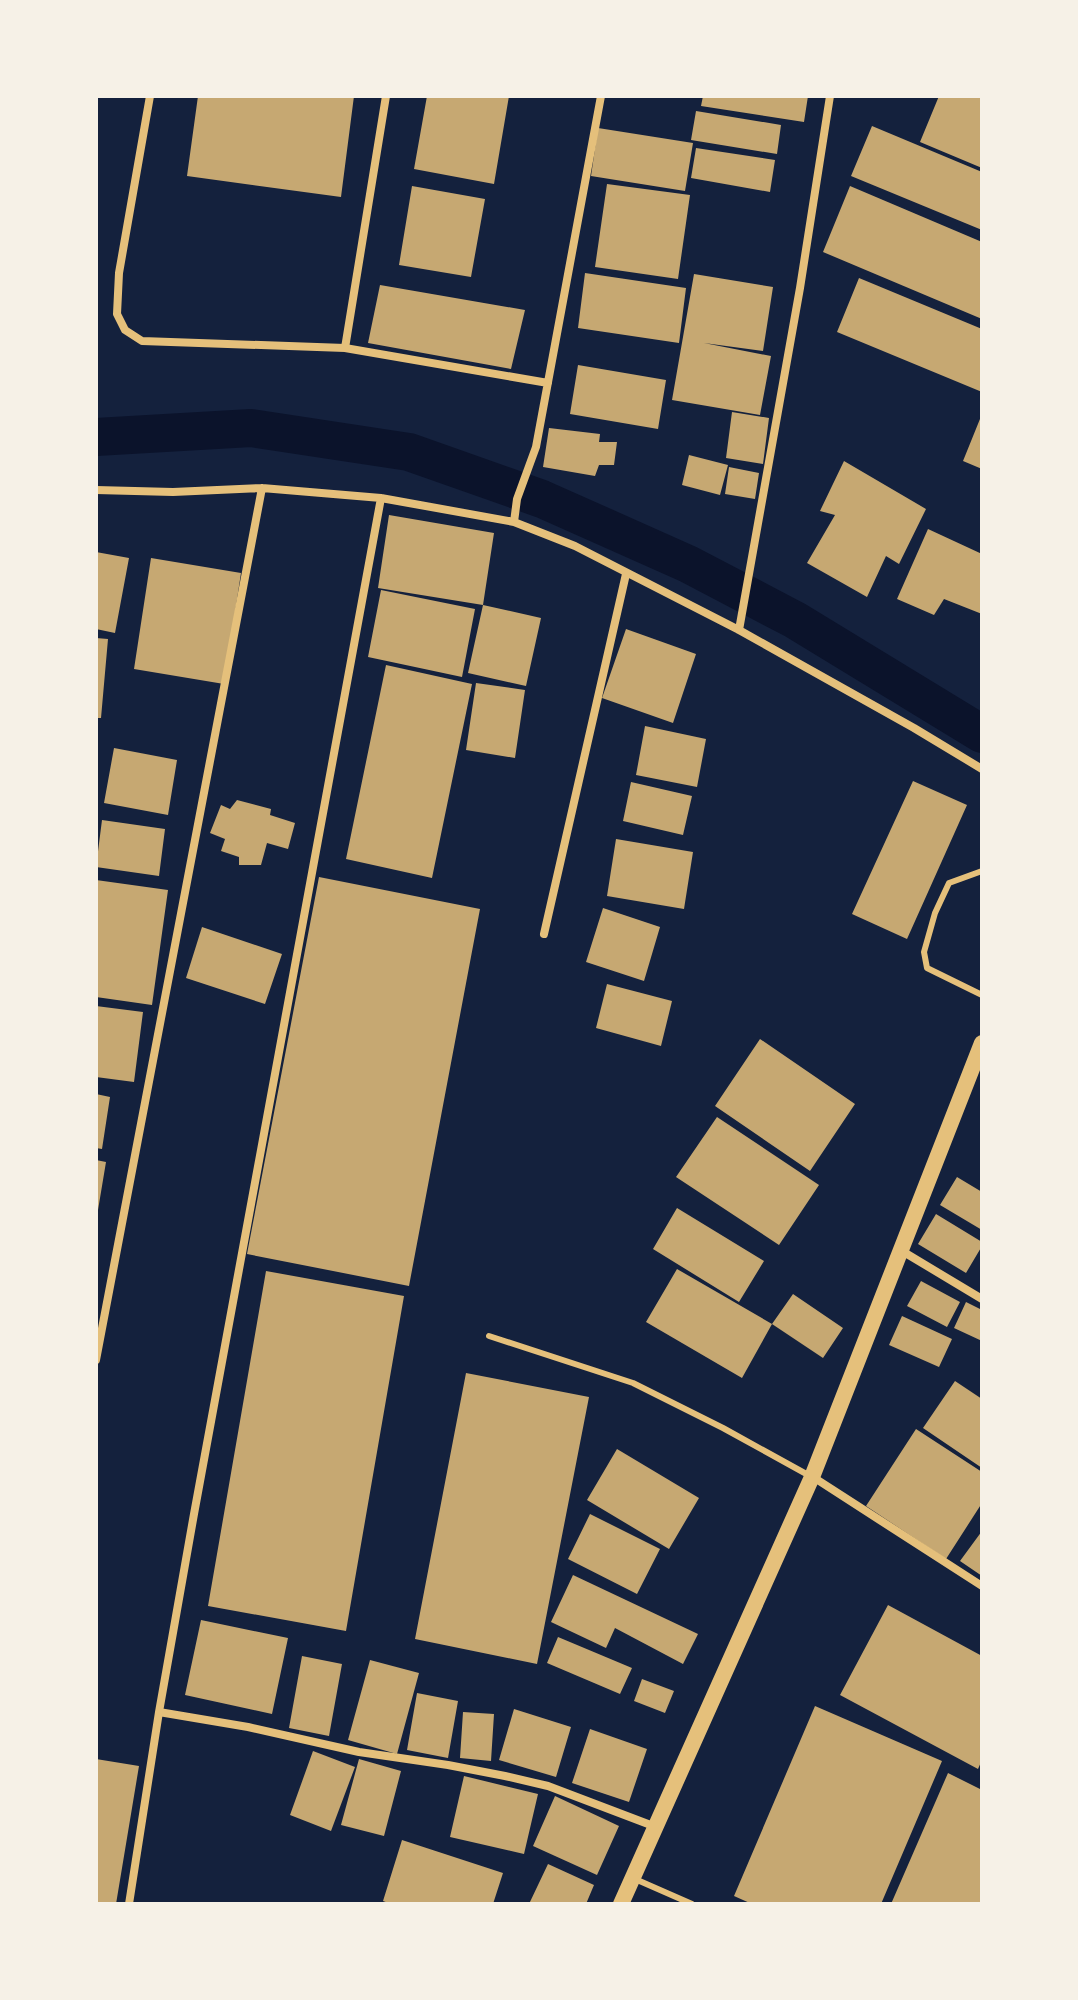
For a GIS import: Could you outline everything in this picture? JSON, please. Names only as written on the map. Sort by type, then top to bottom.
[{"type":"main road","points":[[621,1904],[812,1477],[977,1073],[982,1043]]},
{"type":"street","points":[[150,96],[119,273],[117,314],[125,330],[142,341],[345,348],[548,383]]},
{"type":"street","points":[[345,348],[386,96]]},
{"type":"street","points":[[514,522],[517,499],[536,447],[601,96]]},
{"type":"street","points":[[739,630],[800,288],[830,96]]},
{"type":"street","points":[[96,1360],[262,488]]},
{"type":"street","points":[[96,490],[173,492],[262,488],[381,498],[514,522],[575,546],[739,630],[982,769]]},
{"type":"street","points":[[129,1904],[159,1712],[381,498]]},
{"type":"street","points":[[544,934],[626,574]]},
{"type":"street","points":[[902,1251],[982,1299]]},
{"type":"street","points":[[812,1477],[982,1586]]},
{"type":"street","points":[[159,1712],[248,1727],[359,1752],[505,1776],[548,1786],[656,1827]]},
{"type":"lane","points":[[982,871],[949,883],[935,913],[924,952],[927,968],[982,995]]},
{"type":"lane","points":[[489,1336],[633,1383],[812,1477]]},
{"type":"lane","points":[[632,1877],[692,1904]]},
{"type":"building","points":[[198,96],[354,96],[341,197],[187,176]]},
{"type":"building","points":[[427,96],[509,96],[494,184],[414,169]]},
{"type":"building","points":[[703,96],[808,96],[804,122],[701,106]]},
{"type":"building","points":[[939,96],[982,96],[982,168],[920,142]]},
{"type":"building","points":[[696,111],[781,125],[777,154],[691,140]]},
{"type":"building","points":[[872,126],[982,172],[982,230],[851,176]]},
{"type":"building","points":[[598,128],[693,143],[685,191],[591,176]]},
{"type":"building","points":[[696,148],[775,160],[770,192],[691,178]]},
{"type":"building","points":[[607,184],[690,195],[678,279],[595,267]]},
{"type":"building","points":[[412,186],[485,199],[471,277],[399,265]]},
{"type":"building","points":[[850,186],[982,242],[982,319],[823,252]]},
{"type":"building","points":[[585,273],[686,288],[679,343],[578,328]]},
{"type":"building","points":[[694,274],[773,287],[763,351],[704,343],[771,356],[760,415],[672,400]]},
{"type":"building","points":[[859,278],[982,329],[982,392],[837,332]]},
{"type":"building","points":[[380,285],[525,310],[511,369],[368,343]]},
{"type":"building","points":[[578,365],[666,380],[658,429],[570,414]]},
{"type":"building","points":[[732,412],[769,418],[763,464],[726,458]]},
{"type":"building","points":[[982,414],[982,469],[963,461]]},
{"type":"building","points":[[549,428],[600,434],[599,442],[617,442],[614,465],[599,465],[595,476],[543,467]]},
{"type":"building","points":[[689,455],[728,465],[720,495],[682,485]]},
{"type":"building","points":[[844,461],[926,509],[899,564],[886,556],[867,597],[807,563],[835,515],[820,511]]},
{"type":"building","points":[[729,467],[759,473],[755,499],[725,494]]},
{"type":"building","points":[[389,515],[494,533],[483,605],[378,588]]},
{"type":"building","points":[[928,529],[982,554],[982,614],[944,599],[934,615],[897,599]]},
{"type":"building","points":[[96,552],[129,558],[115,633],[96,629]]},
{"type":"building","points":[[151,558],[241,573],[224,684],[134,669]]},
{"type":"building","points":[[381,590],[475,609],[462,677],[368,657]]},
{"type":"building","points":[[483,605],[541,618],[526,686],[468,673]]},
{"type":"building","points":[[626,629],[696,654],[673,723],[602,698]]},
{"type":"building","points":[[96,638],[108,639],[101,718],[96,718]]},
{"type":"building","points":[[386,665],[472,684],[432,878],[346,859]]},
{"type":"building","points":[[476,683],[525,690],[515,758],[466,750]]},
{"type":"building","points":[[645,726],[706,739],[697,787],[636,775]]},
{"type":"building","points":[[114,748],[177,760],[168,815],[104,803]]},
{"type":"building","points":[[913,781],[967,805],[907,939],[852,914]]},
{"type":"building","points":[[631,782],[692,796],[683,835],[623,821]]},
{"type":"building","points":[[237,800],[271,809],[270,815],[295,823],[288,849],[267,843],[261,865],[239,865],[239,857],[221,851],[225,839],[210,833],[221,805],[230,809]]},
{"type":"building","points":[[102,820],[165,829],[159,876],[96,867]]},
{"type":"building","points":[[616,839],[693,852],[684,909],[607,896]]},
{"type":"building","points":[[319,877],[480,909],[409,1286],[247,1254]]},
{"type":"building","points":[[96,880],[168,890],[152,1005],[96,997]]},
{"type":"building","points":[[603,908],[660,927],[644,981],[586,962]]},
{"type":"building","points":[[202,927],[282,954],[265,1004],[186,978]]},
{"type":"building","points":[[607,984],[672,1001],[661,1046],[596,1028]]},
{"type":"building","points":[[96,1006],[143,1012],[134,1082],[96,1077]]},
{"type":"building","points":[[760,1039],[855,1104],[810,1171],[715,1106]]},
{"type":"building","points":[[96,1094],[110,1097],[102,1149],[96,1148]]},
{"type":"building","points":[[717,1117],[819,1185],[779,1245],[676,1177]]},
{"type":"building","points":[[96,1160],[106,1162],[98,1210],[96,1210]]},
{"type":"building","points":[[957,1177],[982,1192],[982,1230],[940,1205]]},
{"type":"building","points":[[677,1208],[764,1261],[739,1302],[653,1249]]},
{"type":"building","points":[[936,1214],[982,1242],[966,1273],[918,1244]]},
{"type":"building","points":[[677,1269],[772,1324],[742,1378],[646,1322]]},
{"type":"building","points":[[266,1271],[404,1296],[346,1631],[208,1606]]},
{"type":"building","points":[[921,1281],[960,1302],[947,1327],[907,1306]]},
{"type":"building","points":[[793,1294],[843,1328],[823,1358],[772,1324]]},
{"type":"building","points":[[966,1302],[982,1310],[982,1341],[954,1328]]},
{"type":"building","points":[[902,1316],[952,1339],[939,1367],[889,1345]]},
{"type":"building","points":[[466,1373],[589,1397],[537,1664],[415,1639]]},
{"type":"building","points":[[955,1381],[982,1399],[982,1468],[923,1428]]},
{"type":"building","points":[[916,1429],[982,1472],[982,1503],[946,1559],[866,1506]]},
{"type":"building","points":[[617,1449],[699,1498],[669,1549],[587,1500]]},
{"type":"building","points":[[590,1514],[660,1549],[637,1594],[568,1559]]},
{"type":"building","points":[[982,1531],[982,1576],[960,1561]]},
{"type":"building","points":[[573,1575],[698,1634],[683,1664],[615,1628],[606,1648],[551,1622]]},
{"type":"building","points":[[888,1605],[982,1656],[982,1760],[978,1769],[840,1695]]},
{"type":"building","points":[[201,1620],[288,1638],[272,1714],[185,1695]]},
{"type":"building","points":[[558,1637],[632,1668],[620,1694],[547,1663]]},
{"type":"building","points":[[302,1656],[342,1664],[329,1736],[289,1728]]},
{"type":"building","points":[[370,1660],[419,1673],[397,1754],[348,1740]]},
{"type":"building","points":[[642,1679],[674,1691],[665,1713],[634,1701]]},
{"type":"building","points":[[417,1693],[458,1701],[448,1758],[407,1750]]},
{"type":"building","points":[[815,1706],[942,1761],[881,1904],[752,1904],[734,1896]]},
{"type":"building","points":[[514,1709],[571,1727],[556,1777],[499,1760]]},
{"type":"building","points":[[463,1712],[494,1714],[491,1761],[460,1758]]},
{"type":"building","points":[[590,1729],[647,1749],[629,1802],[572,1783]]},
{"type":"building","points":[[313,1751],[355,1767],[331,1831],[290,1815]]},
{"type":"building","points":[[96,1759],[139,1766],[116,1904],[96,1902]]},
{"type":"building","points":[[359,1759],[401,1771],[384,1836],[341,1825]]},
{"type":"building","points":[[948,1773],[982,1790],[982,1904],[891,1904]]},
{"type":"building","points":[[464,1776],[538,1794],[524,1854],[450,1837]]},
{"type":"building","points":[[555,1796],[619,1826],[597,1875],[533,1846]]},
{"type":"building","points":[[402,1840],[503,1873],[493,1904],[391,1904],[383,1901]]},
{"type":"building","points":[[548,1864],[594,1885],[586,1904],[529,1904]]},
{"type":"waterway","points":[[96,437],[251,428],[409,452],[542,499],[688,564],[795,620],[982,734]]}]
